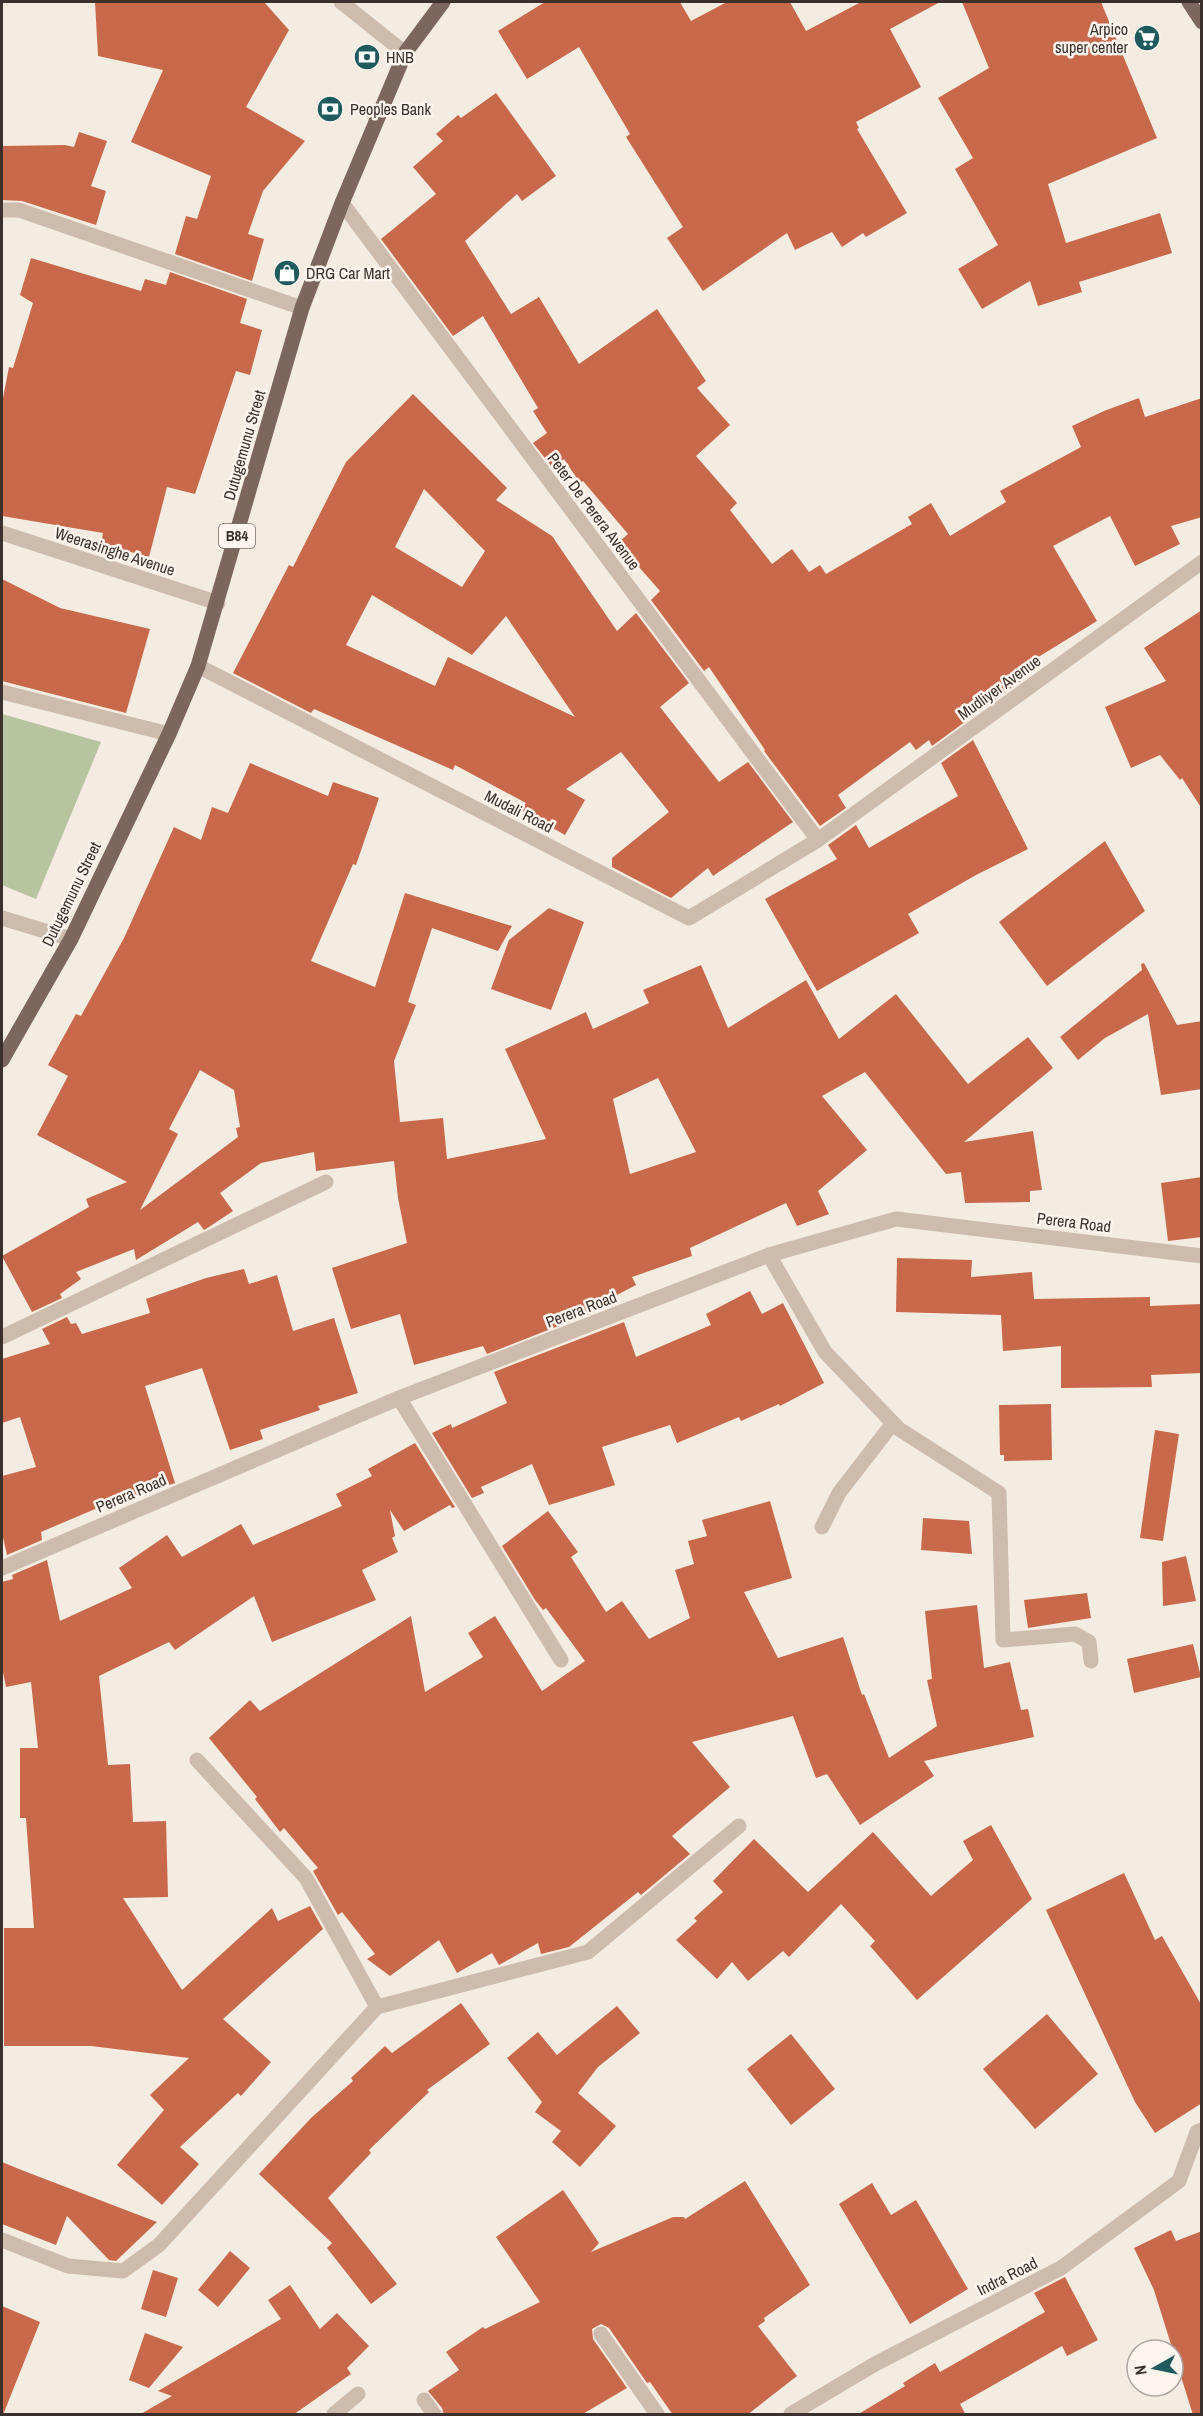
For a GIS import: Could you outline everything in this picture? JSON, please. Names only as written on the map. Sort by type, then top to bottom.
[{"type":"main road","name":"Dutugemunu Street","points":[[2,1060],[71,939],[169,734],[198,666],[302,308],[342,203],[405,54],[443,2]]},
{"type":"main road","points":[[1190,2],[1202,22]]},
{"type":"street","points":[[341,2],[405,54]]},
{"type":"street","name":"Peter De Perera Avenue","points":[[342,203],[818,840]]},
{"type":"street","points":[[2,210],[20,210],[302,308]]},
{"type":"street","name":"Weerasinghe Avenue","points":[[2,533],[218,603]]},
{"type":"street","name":"Mudliyer Avenue","points":[[818,840],[1202,562]]},
{"type":"street","name":"Mudali Road","points":[[198,666],[689,918],[818,840]]},
{"type":"street","points":[[2,692],[169,734]]},
{"type":"street","points":[[2,918],[71,939]]},
{"type":"street","points":[[2,1336],[326,1182]]},
{"type":"street","name":"Perera Road","points":[[2,1568],[399,1398],[769,1255],[896,1219],[1202,1256]]},
{"type":"street","points":[[769,1255],[825,1352],[893,1423],[999,1493],[1003,1640],[1075,1634],[1089,1642],[1091,1662]]},
{"type":"street","points":[[399,1398],[561,1660]]},
{"type":"street","points":[[822,1527],[838,1493],[893,1423]]},
{"type":"street","points":[[197,1760],[306,1878],[377,2007]]},
{"type":"street","points":[[2,2240],[68,2266],[123,2271],[159,2245],[377,2007],[588,1953],[739,1826]]},
{"type":"street","name":"Indra Road","points":[[791,2415],[875,2364],[1061,2268],[1179,2181],[1197,2132],[1202,2130]]},
{"type":"street","points":[[601,2334],[657,2415]]},
{"type":"street","points":[[334,2415],[358,2394]]},
{"type":"street","points":[[424,2400],[434,2415]]},
{"type":"green space","points":[[2,714],[101,742],[36,899],[2,885]]},
{"type":"building","points":[[95,2],[264,2],[289,30],[246,107],[305,141],[263,191],[248,234],[264,239],[252,281],[175,254],[186,216],[197,219],[211,176],[131,142],[163,70],[98,56]]},
{"type":"building","points":[[545,2],[680,2],[691,21],[727,2],[790,2],[806,31],[861,2],[940,2],[890,29],[921,87],[856,122],[859,128],[857,129],[907,213],[866,237],[863,233],[842,247],[832,232],[795,250],[787,233],[703,291],[667,238],[683,227],[626,137],[630,134],[579,47],[527,79],[498,31]]},
{"type":"building","points":[[962,2],[1101,2],[1157,138],[1048,184],[1066,243],[1160,213],[1172,253],[1079,282],[1082,292],[1038,306],[1030,281],[982,309],[958,269],[998,245],[955,169],[973,158],[938,98],[989,68]]},
{"type":"building","points":[[496,93],[556,176],[522,201],[517,194],[465,241],[511,314],[539,297],[579,364],[657,309],[706,381],[697,388],[730,425],[696,456],[737,503],[730,510],[772,564],[792,549],[809,572],[820,565],[826,574],[912,524],[908,517],[931,503],[950,536],[1006,502],[1000,491],[1081,447],[1072,426],[1139,398],[1145,417],[1202,398],[1202,517],[1171,526],[1180,544],[1135,566],[1110,516],[1053,546],[1097,621],[1035,659],[1040,667],[932,746],[929,740],[916,750],[910,742],[838,795],[846,808],[820,826],[764,751],[709,667],[704,671],[651,600],[660,591],[618,543],[628,534],[583,481],[580,483],[564,459],[552,467],[533,443],[547,433],[533,411],[538,408],[483,316],[453,336],[381,239],[436,194],[413,167],[443,141],[436,134],[458,115],[461,118]]},
{"type":"building","points":[[79,132],[107,141],[91,186],[106,191],[96,225],[22,201],[2,200],[2,146],[65,145],[74,147]]},
{"type":"building","points":[[31,258],[141,291],[145,279],[166,285],[170,272],[247,299],[240,323],[262,330],[250,375],[236,371],[195,494],[167,487],[149,557],[101,544],[103,533],[2,516],[2,403],[9,367],[13,368],[33,303],[20,295]]},
{"type":"building","points":[[413,394],[507,488],[496,500],[552,536],[617,631],[636,613],[689,683],[660,707],[719,782],[748,762],[793,822],[713,876],[708,868],[671,898],[612,867],[612,858],[669,812],[621,752],[566,789],[585,800],[565,835],[521,810],[526,803],[455,765],[453,770],[314,709],[311,713],[233,673],[289,565],[293,567],[346,462]],"holes":[[[424,489],[485,551],[462,587],[395,547]],[[372,595],[472,655],[506,616],[575,717],[448,657],[435,686],[346,645]]]},
{"type":"building","points":[[2,579],[60,608],[150,629],[126,713],[2,681]]},
{"type":"building","points":[[1202,610],[1202,809],[1182,778],[1180,780],[1160,755],[1131,768],[1105,707],[1166,681],[1144,648]]},
{"type":"building","points":[[973,740],[1028,849],[976,875],[908,914],[919,933],[817,991],[765,899],[837,859],[828,845],[856,825],[869,848],[958,796],[941,763]]},
{"type":"building","points":[[250,763],[328,796],[333,782],[379,798],[356,865],[353,864],[311,961],[375,987],[405,893],[512,926],[498,951],[432,928],[408,1002],[416,1005],[394,1061],[400,1122],[443,1118],[447,1159],[546,1139],[505,1049],[586,1012],[593,1029],[649,1003],[643,990],[701,965],[728,1028],[806,980],[839,1039],[896,994],[968,1084],[1028,1037],[1053,1068],[964,1142],[1033,1131],[1042,1190],[1030,1191],[1030,1202],[965,1203],[961,1172],[946,1174],[865,1072],[822,1096],[867,1150],[818,1191],[829,1214],[797,1226],[786,1203],[690,1248],[692,1256],[632,1277],[636,1285],[615,1296],[617,1303],[487,1354],[483,1346],[414,1365],[400,1314],[351,1329],[332,1268],[407,1243],[398,1198],[394,1161],[316,1171],[314,1152],[261,1163],[220,1193],[233,1211],[209,1227],[204,1230],[198,1222],[136,1260],[134,1249],[76,1272],[81,1279],[60,1294],[62,1298],[32,1312],[2,1256],[89,1207],[86,1199],[127,1182],[37,1135],[68,1076],[48,1065],[76,1014],[81,1016],[124,938],[174,827],[201,840],[212,807],[228,813]],"holes":[[[200,1070],[234,1090],[240,1127],[236,1128],[238,1137],[140,1210],[178,1134],[169,1129]],[[658,1078],[696,1152],[630,1174],[613,1099]]]},
{"type":"building","points":[[1105,841],[1145,911],[1047,986],[999,922]]},
{"type":"building","points":[[549,908],[584,922],[551,1010],[491,989],[509,940]]},
{"type":"building","points":[[1144,963],[1177,1025],[1202,1021],[1202,1089],[1161,1095],[1148,1014],[1105,1038],[1078,1060],[1060,1037],[1142,970],[1141,964]]},
{"type":"building","points":[[1202,1177],[1202,1237],[1168,1241],[1161,1183]]},
{"type":"building","points":[[897,1258],[972,1260],[971,1277],[1032,1272],[1034,1299],[1150,1297],[1150,1306],[1202,1304],[1202,1373],[1151,1375],[1152,1387],[1061,1388],[1061,1346],[1003,1351],[1001,1315],[896,1312]]},
{"type":"building","points":[[244,1269],[249,1284],[277,1275],[293,1331],[334,1318],[358,1393],[318,1406],[320,1410],[260,1430],[263,1439],[230,1450],[202,1368],[145,1386],[175,1483],[115,1504],[114,1501],[41,1532],[42,1540],[7,1555],[2,1533],[2,1476],[36,1467],[20,1417],[2,1423],[2,1359],[50,1344],[42,1329],[67,1317],[71,1324],[76,1323],[82,1334],[150,1313],[146,1299],[206,1278]]},
{"type":"building","points":[[750,1291],[762,1314],[783,1303],[824,1383],[780,1406],[779,1404],[741,1421],[739,1417],[677,1443],[670,1425],[602,1447],[615,1485],[549,1505],[532,1464],[481,1487],[484,1493],[472,1498],[432,1433],[451,1424],[452,1428],[507,1403],[494,1372],[624,1322],[636,1357],[711,1325],[706,1314]]},
{"type":"building","points":[[1051,1404],[1052,1460],[1004,1461],[1004,1455],[1000,1455],[999,1405]]},
{"type":"building","points":[[1155,1430],[1179,1434],[1163,1541],[1140,1538]]},
{"type":"building","points":[[415,1443],[455,1507],[452,1508],[450,1505],[404,1531],[390,1510],[395,1536],[392,1538],[398,1552],[362,1570],[376,1600],[272,1642],[254,1596],[175,1650],[169,1642],[99,1676],[108,1765],[130,1764],[133,1822],[166,1821],[168,1897],[123,1898],[182,1990],[272,1908],[278,1921],[310,1906],[323,1929],[223,2019],[271,2062],[241,2096],[238,2093],[180,2147],[199,2164],[162,2205],[117,2165],[164,2110],[150,2095],[189,2058],[91,2046],[4,2046],[4,1928],[34,1928],[26,1818],[20,1818],[20,1748],[38,1748],[31,1682],[6,1687],[2,1667],[2,1582],[13,1579],[12,1575],[47,1560],[60,1621],[132,1588],[119,1568],[167,1535],[182,1557],[241,1524],[253,1545],[342,1506],[336,1494],[372,1476],[368,1469]]},
{"type":"building","points":[[770,1501],[792,1578],[744,1592],[778,1658],[843,1637],[862,1695],[864,1694],[889,1758],[937,1726],[927,1680],[932,1679],[925,1611],[977,1605],[984,1668],[1010,1662],[1021,1710],[1028,1709],[1034,1737],[924,1761],[934,1776],[860,1825],[827,1774],[816,1778],[793,1716],[692,1742],[730,1787],[672,1836],[690,1854],[641,1895],[638,1892],[569,1947],[541,1954],[538,1943],[499,1965],[492,1953],[457,1973],[439,1940],[390,1976],[367,1959],[375,1954],[342,1912],[338,1915],[313,1871],[318,1868],[284,1828],[280,1832],[255,1799],[257,1797],[209,1738],[250,1700],[260,1711],[411,1616],[425,1692],[483,1657],[468,1633],[495,1616],[542,1691],[585,1661],[546,1608],[543,1610],[535,1600],[502,1546],[548,1511],[578,1552],[571,1557],[606,1612],[622,1601],[649,1639],[690,1618],[675,1570],[694,1564],[688,1541],[707,1536],[702,1520]]},
{"type":"building","points":[[923,1518],[969,1521],[972,1554],[921,1550]]},
{"type":"building","points":[[1186,1556],[1196,1601],[1163,1606],[1162,1562]]},
{"type":"building","points":[[1087,1593],[1091,1618],[1028,1628],[1024,1600]]},
{"type":"building","points":[[1193,1644],[1201,1677],[1134,1693],[1127,1659]]},
{"type":"building","points":[[991,1825],[1032,1899],[917,2000],[870,1946],[875,1941],[841,1904],[789,1957],[783,1951],[748,1981],[732,1962],[717,1979],[676,1940],[697,1921],[694,1918],[723,1892],[713,1881],[754,1839],[808,1892],[873,1832],[931,1896],[973,1860],[963,1841]]},
{"type":"building","points":[[1124,1873],[1155,1940],[1162,1936],[1202,2006],[1202,2103],[1155,2133],[1135,2102],[1046,1910]]},
{"type":"building","points":[[461,2003],[490,2044],[427,2090],[429,2092],[369,2150],[371,2153],[328,2198],[397,2284],[371,2304],[327,2248],[332,2243],[259,2174],[311,2118],[353,2081],[351,2078],[385,2046],[392,2053]]},
{"type":"building","points":[[617,2006],[640,2033],[598,2067],[578,2093],[616,2126],[580,2167],[552,2142],[561,2131],[535,2112],[542,2102],[507,2058],[538,2032],[557,2055]]},
{"type":"building","points":[[1047,2014],[1098,2074],[1035,2129],[983,2069]]},
{"type":"building","points":[[791,2034],[835,2089],[791,2125],[747,2069]]},
{"type":"building","points":[[2,2162],[157,2222],[116,2261],[109,2260],[67,2216],[56,2245],[2,2224]]},
{"type":"building","points":[[745,2181],[810,2285],[764,2318],[765,2321],[758,2326],[797,2376],[747,2415],[673,2415],[650,2382],[647,2383],[609,2328],[601,2324],[592,2329],[593,2339],[627,2388],[581,2415],[444,2415],[442,2408],[428,2391],[459,2370],[446,2352],[483,2327],[485,2329],[540,2302],[496,2237],[563,2190],[599,2243],[591,2252],[673,2217],[684,2217],[685,2219]]},
{"type":"building","points":[[872,2183],[891,2215],[916,2200],[968,2289],[910,2324],[839,2204]]},
{"type":"building","points":[[1171,2230],[1176,2241],[1202,2231],[1202,2415],[1193,2415],[1185,2389],[1185,2338],[1169,2338],[1154,2290],[1134,2248]]},
{"type":"building","points":[[230,2251],[250,2268],[218,2307],[198,2290]]},
{"type":"building","points":[[153,2270],[178,2278],[166,2317],[141,2309]]},
{"type":"building","points":[[1065,2277],[1098,2340],[1067,2356],[1062,2346],[960,2404],[966,2415],[857,2415],[905,2386],[903,2383],[935,2363],[940,2372],[1045,2312],[1034,2293]]},
{"type":"building","points":[[290,2285],[320,2329],[337,2313],[369,2346],[347,2368],[351,2374],[293,2415],[139,2415],[172,2396],[158,2391],[281,2319],[268,2300]]},
{"type":"building","points":[[2,2306],[40,2322],[3,2415],[2,2415]]},
{"type":"building","points":[[145,2333],[183,2347],[149,2388],[129,2380]]},
{"type":"place","name":"Arpico super center","points":[[1147,38]]},
{"type":"place","name":"HNB","points":[[367,57]]},
{"type":"place","name":"Peoples Bank","points":[[330,109]]},
{"type":"place","name":"DRG Car Mart","points":[[287,273]]}]
